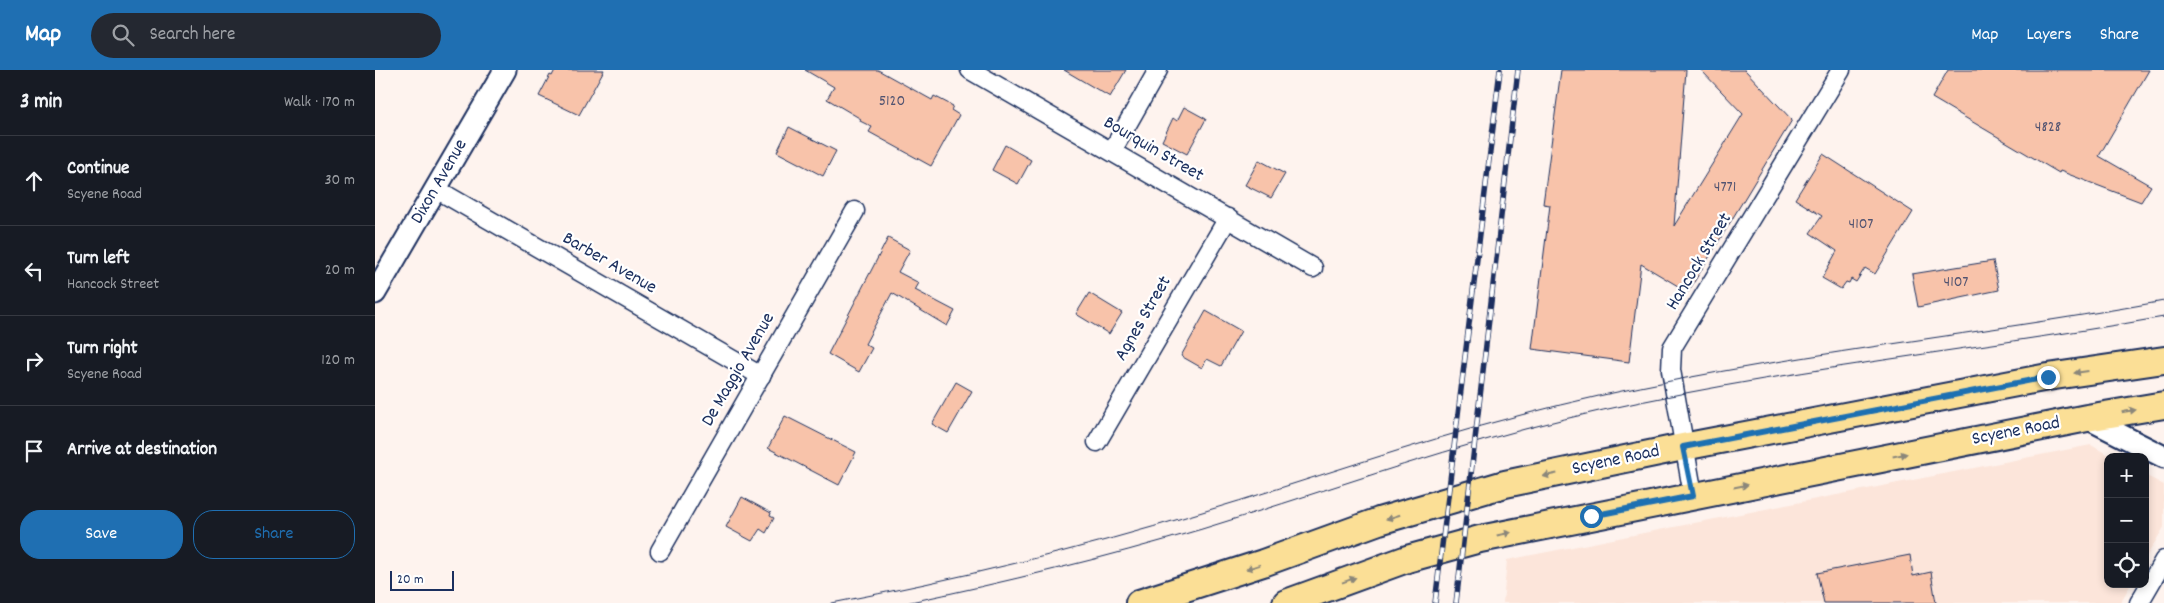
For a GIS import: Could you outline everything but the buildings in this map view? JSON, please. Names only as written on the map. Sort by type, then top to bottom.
[{"type":"main road","name":"Scyene Road","points":[[1139,603],[1263,563],[1379,521],[1505,484],[1683,447],[2048,377],[2164,360]]},
{"type":"main road","name":"Scyene Road","points":[[1286,603],[1407,559],[1480,539],[2087,418],[2164,405]]},
{"type":"street","name":"Dixon Avenue","points":[[375,293],[505,70]]},
{"type":"street","name":"Bourquin Street","points":[[970,70],[1313,268]]},
{"type":"street","points":[[1112,151],[1158,70]]},
{"type":"street","name":"Hancock Street","points":[[1693,496],[1671,370],[1672,348],[1841,70]]},
{"type":"street","name":"Barber Avenue","points":[[436,189],[761,376]]},
{"type":"street","name":"De Maggio Avenue","points":[[660,550],[855,211]]},
{"type":"street","name":"Agnes Street","points":[[1097,442],[1228,218]]},
{"type":"street","points":[[2087,418],[2164,457]]},
{"type":"street","points":[[2139,603],[2164,560]]},
{"type":"shaded area","points":[[2091,445],[2105,453],[2104,588],[2129,588],[2120,603],[1503,603],[1507,560]]},
{"type":"shaded area","points":[[2149,477],[2164,485],[2164,527],[2149,552]]},
{"type":"tram line","points":[[832,603],[971,574],[1154,527],[1440,438],[1521,415],[1600,396],[1680,379],[1761,365],[2164,301]]},
{"type":"tram line","points":[[906,603],[1018,578],[1129,550],[1202,529],[1484,440],[1604,410],[1683,393],[1763,379],[2164,317]]},
{"type":"railway","points":[[1435,603],[1500,70]]},
{"type":"railway","points":[[1456,603],[1518,70]]},
{"type":"route","points":[[1591,516],[1693,496],[1683,447],[2048,377]]}]
